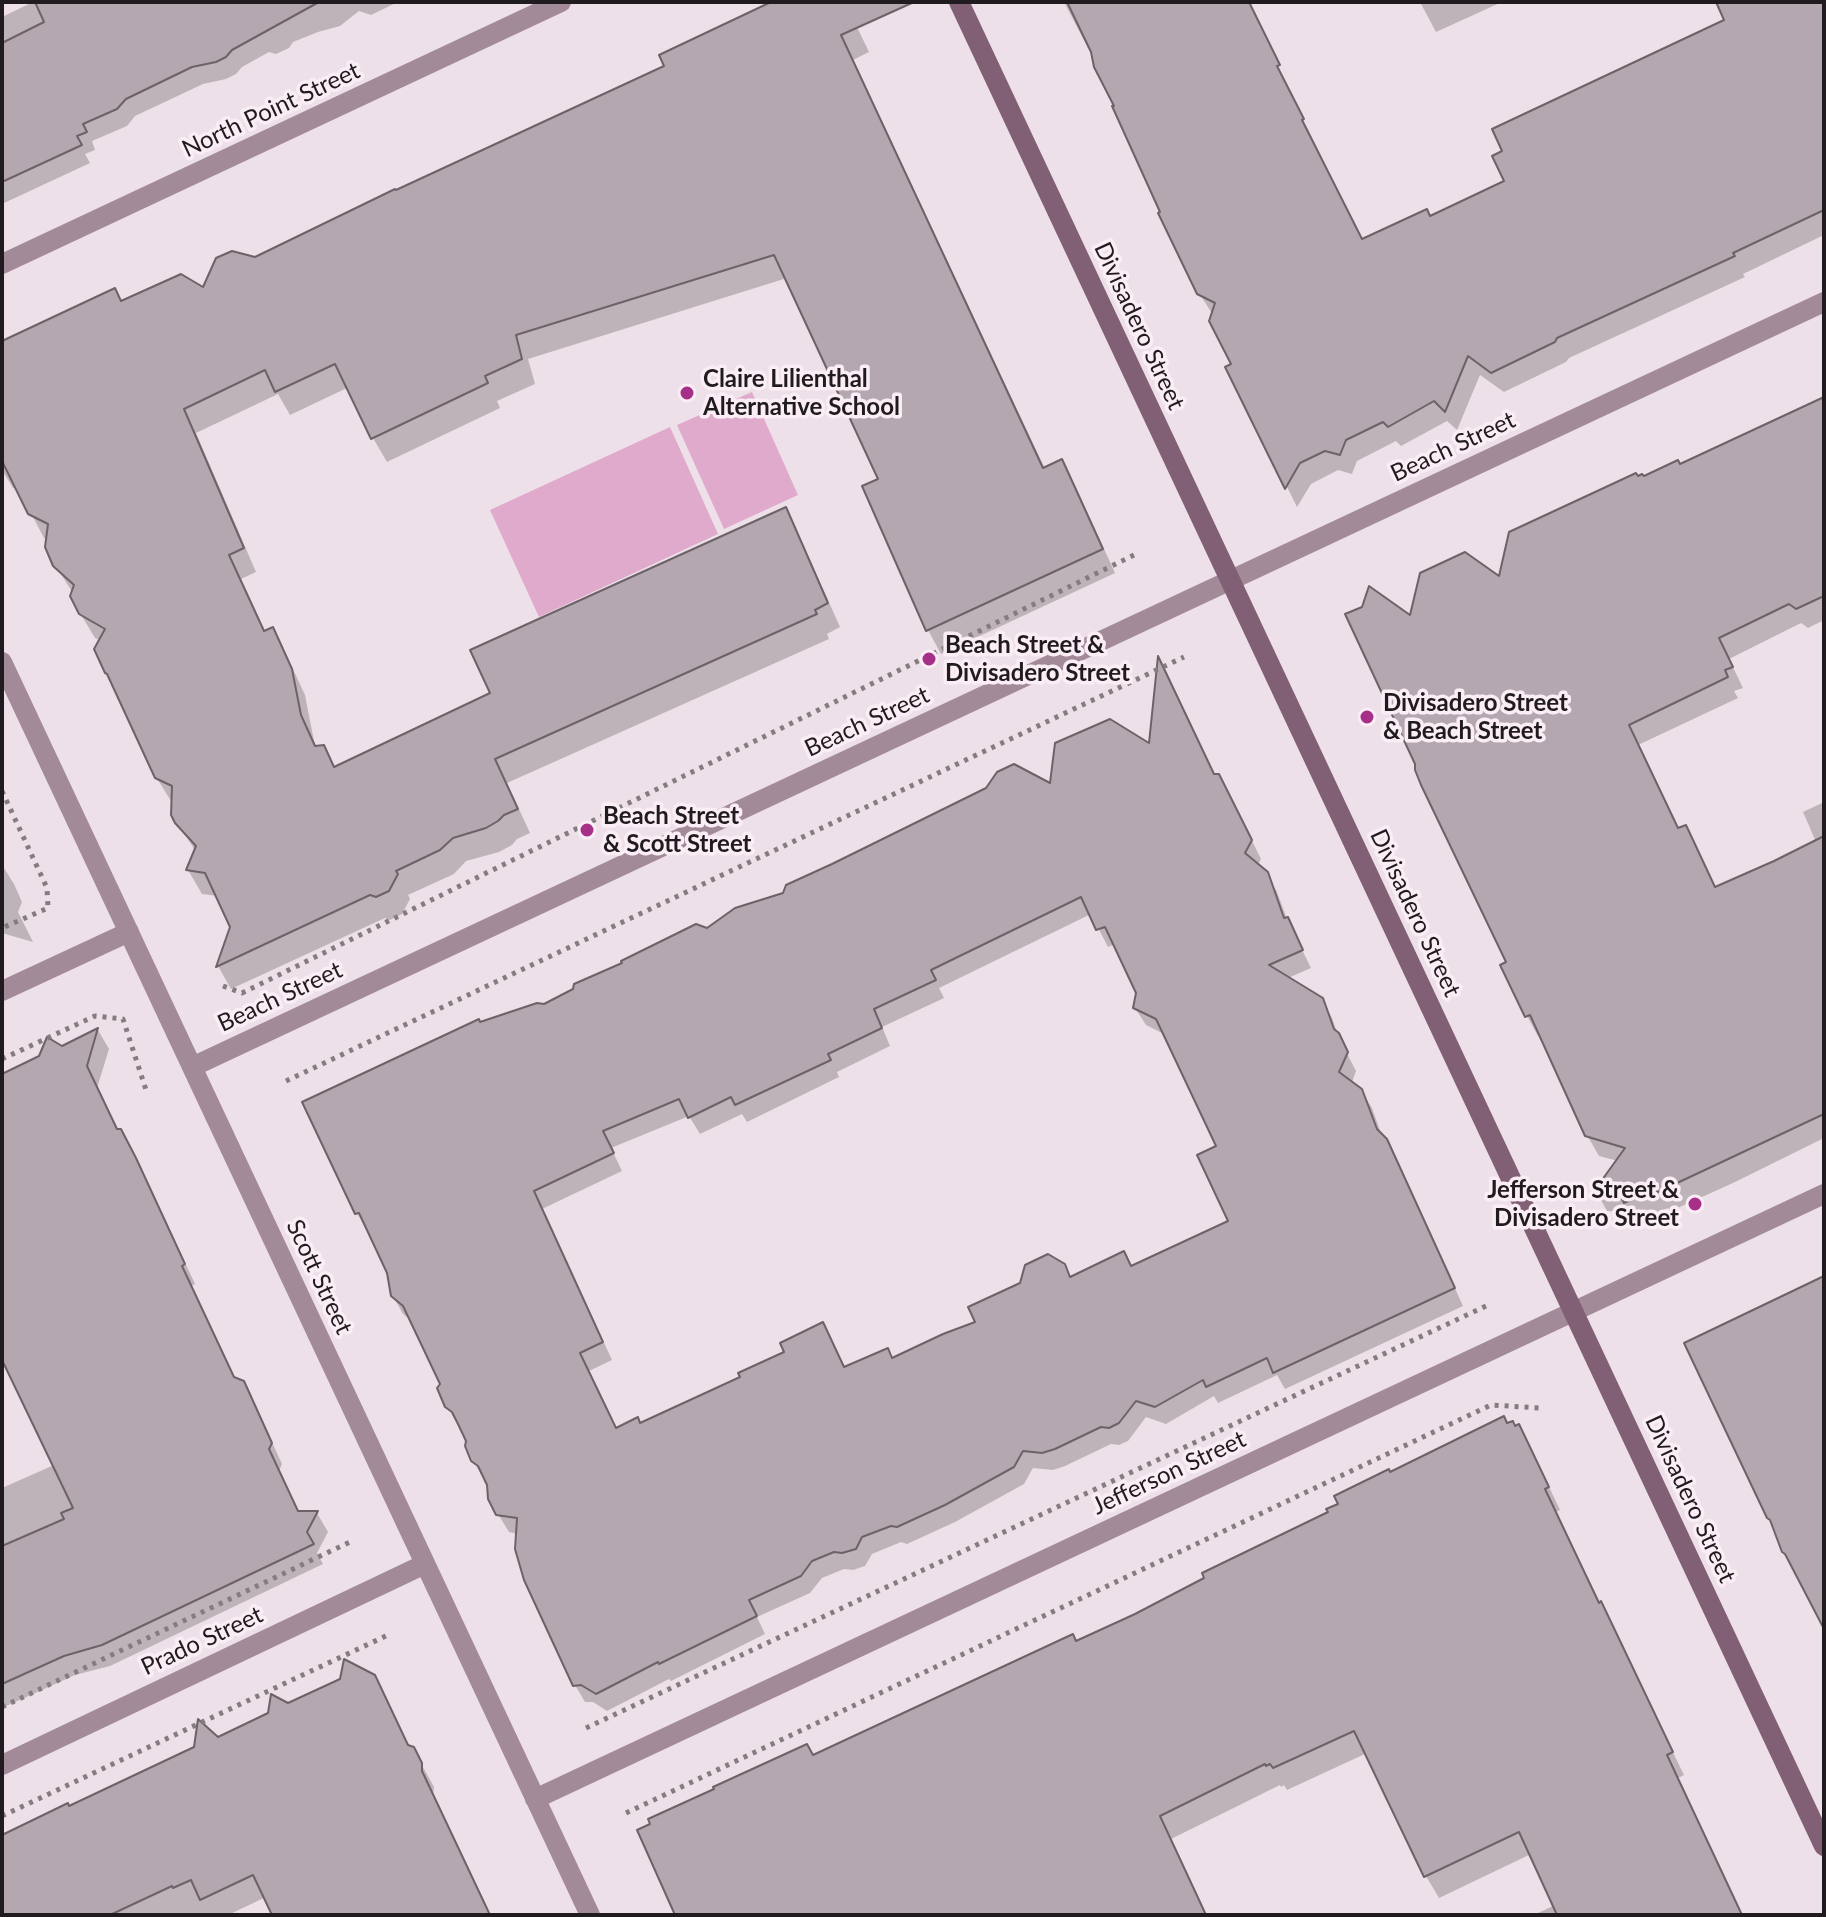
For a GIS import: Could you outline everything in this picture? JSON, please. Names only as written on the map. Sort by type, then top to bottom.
[{"type":"street","name":"North Point Street","points":[[2,264],[561,2]]},
{"type":"street","name":"Divisadero Street","points":[[959,2],[1824,1846]]},
{"type":"street","name":"Beach Street","points":[[192,1067],[1824,302]]},
{"type":"street","name":"Scott Street","points":[[2,662],[590,1915]]},
{"type":"street","points":[[2,991],[129,932]]},
{"type":"street","name":"Jefferson Street","points":[[535,1799],[1824,1194]]},
{"type":"street","name":"Prado Street","points":[[2,1765],[425,1564]]},
{"type":"path","points":[[223,986],[242,993],[1138,553]]},
{"type":"path","points":[[286,1081],[1184,657]]},
{"type":"path","points":[[2,791],[47,888],[48,908],[2,928]]},
{"type":"path","points":[[2,1059],[95,1016],[123,1019],[147,1093]]},
{"type":"path","points":[[586,1728],[1488,1305]]},
{"type":"path","points":[[626,1813],[1491,1405],[1539,1408]]},
{"type":"path","points":[[2,1707],[352,1541]]},
{"type":"path","points":[[2,1816],[390,1634]]},
{"type":"shaded area","points":[[752,392],[798,495],[724,529],[677,425]]},
{"type":"shaded area","points":[[670,427],[718,534],[539,617],[490,510]]},
{"type":"building","points":[[35,2],[319,2],[232,50],[226,57],[192,67],[126,99],[117,109],[83,124],[87,132],[77,136],[82,145],[2,182],[2,43],[44,22]]},
{"type":"building","points":[[771,2],[914,2],[841,35],[1043,468],[1062,459],[1103,549],[926,631],[862,486],[878,479],[774,255],[516,335],[522,359],[485,376],[488,383],[371,439],[335,364],[275,392],[265,370],[184,409],[244,548],[229,555],[264,631],[273,627],[292,669],[301,715],[315,746],[324,745],[334,767],[490,693],[470,650],[786,507],[828,603],[815,610],[817,614],[495,759],[518,809],[486,828],[453,838],[440,850],[396,871],[398,874],[389,891],[376,897],[370,895],[216,967],[230,927],[205,873],[186,870],[196,846],[171,815],[172,786],[155,778],[94,649],[105,629],[79,614],[70,596],[74,585],[53,566],[45,547],[48,524],[28,514],[2,461],[2,341],[115,288],[121,301],[181,274],[203,287],[216,258],[232,251],[255,257],[664,66],[659,55]]},
{"type":"building","points":[[1067,2],[1249,2],[1280,65],[1277,66],[1302,120],[1362,239],[1427,209],[1430,216],[1504,181],[1492,156],[1502,151],[1492,129],[1724,20],[1716,2],[1824,2],[1824,210],[1733,253],[1735,256],[1557,338],[1555,342],[1491,373],[1468,356],[1445,412],[1434,401],[1388,427],[1383,422],[1346,440],[1340,455],[1325,451],[1300,463],[1285,489],[1225,367],[1231,364],[1209,321],[1215,303],[1197,294],[1158,213]]},
{"type":"building","points":[[1824,397],[1824,596],[1796,609],[1789,604],[1719,638],[1733,667],[1725,670],[1728,677],[1629,725],[1678,828],[1686,825],[1715,887],[1824,836],[1824,1114],[1658,1192],[1655,1189],[1624,1203],[1619,1193],[1594,1191],[1625,1148],[1585,1136],[1530,1015],[1525,1017],[1500,965],[1506,962],[1421,785],[1415,764],[1345,614],[1362,607],[1369,586],[1410,615],[1420,573],[1465,552],[1499,576],[1509,532],[1636,473],[1644,476],[1678,460],[1680,464]]},
{"type":"building","points":[[1158,656],[1214,774],[1219,774],[1252,840],[1245,853],[1268,872],[1284,918],[1288,917],[1303,950],[1269,965],[1323,998],[1334,1029],[1348,1052],[1339,1072],[1362,1089],[1377,1129],[1387,1139],[1455,1288],[1273,1373],[1267,1358],[1206,1387],[1203,1380],[1155,1407],[1136,1401],[1119,1423],[1109,1428],[1101,1427],[1055,1449],[1042,1453],[1023,1451],[1014,1467],[945,1505],[897,1527],[891,1526],[862,1537],[856,1549],[834,1552],[812,1561],[801,1576],[749,1600],[757,1616],[596,1694],[581,1685],[573,1686],[524,1580],[515,1549],[517,1518],[496,1515],[488,1499],[487,1485],[478,1466],[471,1461],[466,1441],[452,1412],[445,1407],[437,1388],[440,1384],[403,1306],[391,1296],[387,1273],[302,1102],[479,1019],[480,1022],[537,1003],[544,1004],[573,989],[574,984],[696,924],[707,928],[735,908],[783,893],[786,885],[986,788],[997,772],[1014,764],[1050,783],[1055,743],[1110,719],[1149,743]],"holes":[[[1081,897],[1096,930],[1105,927],[1136,993],[1133,1008],[1156,1019],[1216,1146],[1197,1155],[1228,1221],[1131,1266],[1124,1251],[1070,1277],[1065,1264],[1048,1254],[1025,1265],[1020,1283],[968,1307],[975,1322],[892,1358],[888,1348],[844,1367],[823,1322],[780,1343],[784,1352],[738,1373],[740,1377],[640,1423],[638,1417],[616,1428],[580,1353],[603,1342],[534,1191],[614,1153],[603,1131],[679,1099],[688,1118],[731,1097],[735,1105],[831,1060],[828,1054],[882,1028],[874,1009],[936,980],[931,970]]]},
{"type":"building","points":[[98,1028],[87,1066],[117,1129],[121,1129],[136,1158],[234,1377],[244,1381],[272,1443],[269,1449],[298,1511],[318,1511],[307,1532],[314,1544],[102,1645],[64,1656],[2,1684],[2,1546],[64,1519],[61,1513],[73,1508],[2,1360],[2,1074],[39,1056],[47,1037],[62,1046]]},
{"type":"building","points":[[1824,1276],[1824,1629],[1782,1552],[1770,1520],[1684,1343]]},
{"type":"building","points":[[1504,1416],[1507,1423],[1513,1421],[1515,1426],[1519,1424],[1549,1487],[1545,1489],[1673,1752],[1667,1755],[1742,1915],[1557,1915],[1519,1832],[1424,1877],[1354,1731],[1273,1768],[1265,1764],[1160,1816],[1206,1915],[675,1915],[637,1830],[650,1824],[648,1819],[807,1744],[813,1755],[1073,1634],[1076,1641],[1135,1614],[1204,1578],[1202,1573],[1328,1512],[1326,1509],[1338,1504],[1334,1496]]},
{"type":"building","points":[[344,1659],[375,1675],[408,1745],[414,1747],[422,1763],[422,1771],[490,1915],[272,1915],[253,1875],[200,1900],[191,1880],[110,1915],[2,1915],[2,1835],[194,1747],[198,1719],[218,1737],[268,1713],[271,1694],[288,1703],[340,1679]]},
{"type":"place","name":"Claire Lilienthal Alternative School","points":[[687,393]]},
{"type":"place","name":"Beach Street & Divisadero Street","points":[[929,659]]},
{"type":"place","name":"Divisadero Street & Beach Street","points":[[1367,717]]},
{"type":"place","name":"Beach Street & Scott Street","points":[[587,830]]},
{"type":"place","name":"Jefferson Street & Divisadero Street","points":[[1695,1204]]}]
